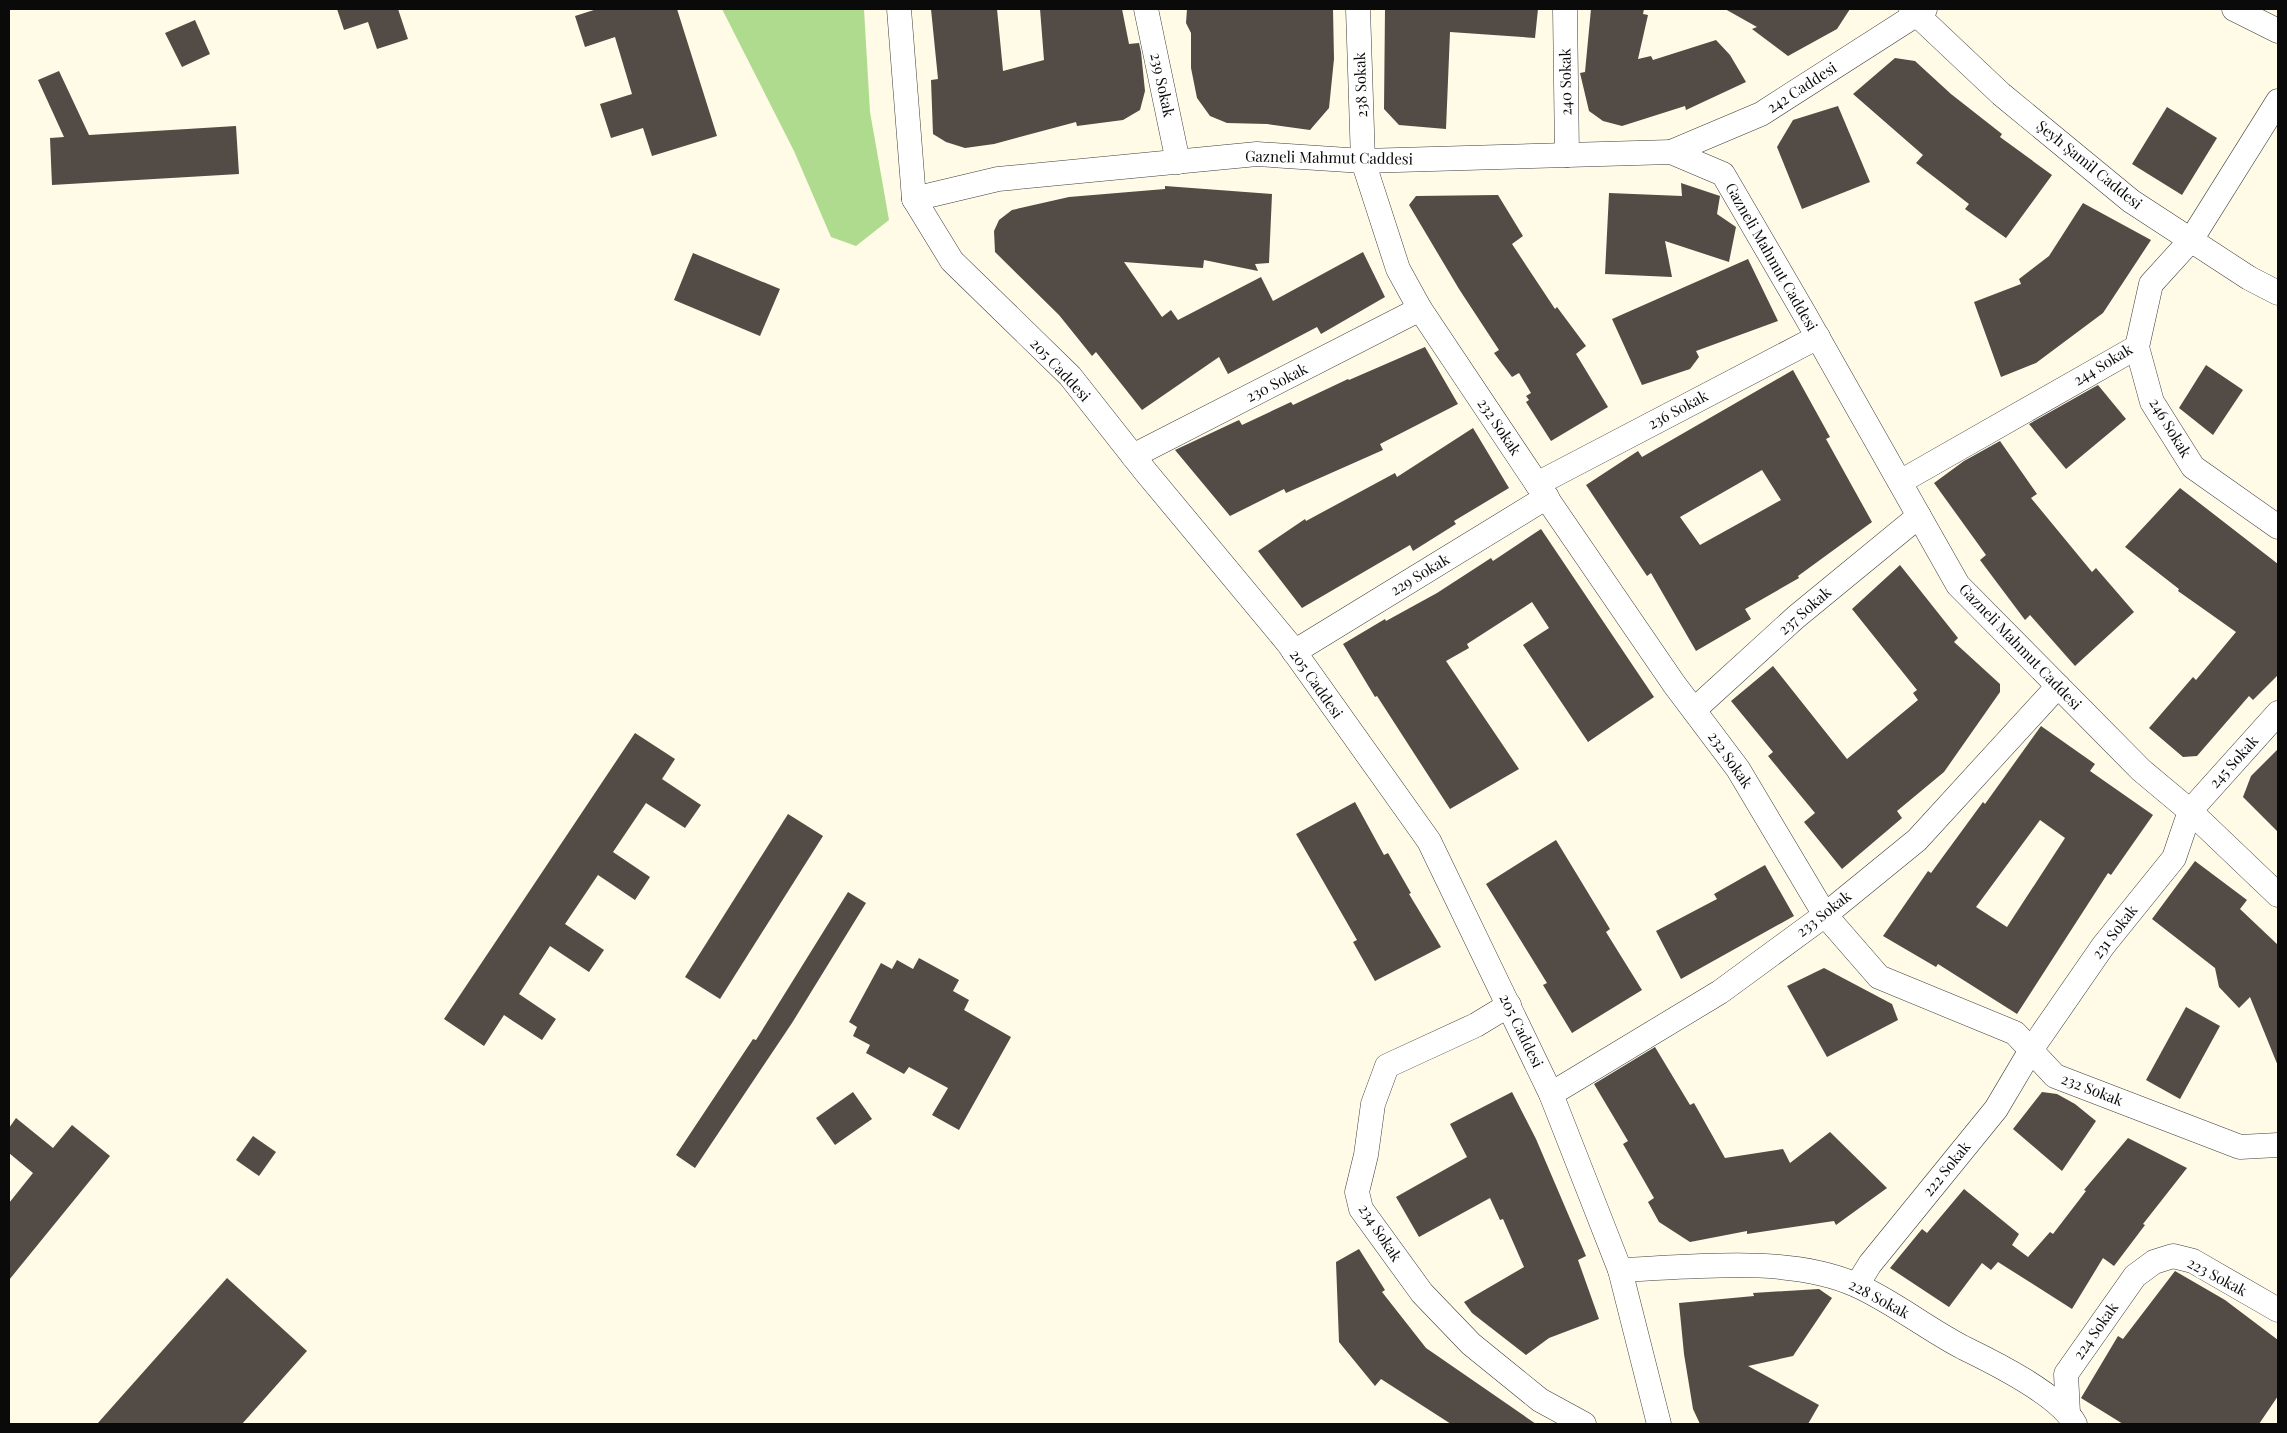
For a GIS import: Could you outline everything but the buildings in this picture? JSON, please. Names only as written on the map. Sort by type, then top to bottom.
[{"type":"street","name":"205 Caddesi","points":[[899,9],[914,199],[952,261],[1070,376],[1294,652],[1428,841],[1551,1094],[1620,1270],[1659,1424]]},
{"type":"street","name":"239 Sokak","points":[[1146,9],[1178,162]]},
{"type":"street","name":"238 Sokak","points":[[1358,9],[1363,161]]},
{"type":"street","name":"240 Sokak","points":[[1565,9],[1567,155]]},
{"type":"street","points":[[2234,9],[2278,31]]},
{"type":"street","name":"242 Caddesi","points":[[1671,152],[1761,114],[1918,11]]},
{"type":"street","name":"Şeyh Şamil Caddesi","points":[[1918,11],[2016,107],[2131,201],[2249,278],[2278,293]]},
{"type":"street","name":"244 Sokak","points":[[1900,482],[2137,347],[2151,284],[2191,240],[2278,102]]},
{"type":"street","name":"Gazneli Mahmut Caddesi","points":[[914,199],[998,179],[1256,154],[1363,161],[1671,152],[1723,174],[1818,337],[1958,586],[2141,770],[2190,811],[2278,895]]},
{"type":"street","name":"232 Sokak","points":[[1363,161],[1398,269],[1420,309],[1694,710],[1738,768],[1825,914],[1879,977],[2015,1033],[2055,1076],[2240,1147],[2278,1145]]},
{"type":"street","name":"230 Sokak","points":[[1133,456],[1420,309]]},
{"type":"street","name":"236 Sokak","points":[[1542,490],[1818,337]]},
{"type":"street","name":"246 Sokak","points":[[2137,347],[2152,402],[2193,467],[2278,527]]},
{"type":"street","name":"229 Sokak","points":[[1294,652],[1542,490]]},
{"type":"street","name":"237 Sokak","points":[[1694,710],[1796,617],[1918,516]]},
{"type":"street","name":"233 Sokak","points":[[1551,1094],[1720,992],[1825,914],[1917,840],[2058,686]]},
{"type":"street","name":"245 Sokak","points":[[2190,811],[2278,713]]},
{"type":"street","name":"231 Sokak","points":[[2031,1050],[2102,946],[2174,858],[2190,811]]},
{"type":"street","name":"234 Sokak","points":[[1509,1006],[1476,1025],[1387,1066],[1373,1104],[1366,1154],[1357,1192],[1361,1209],[1437,1311],[1471,1344],[1540,1400],[1584,1424]]},
{"type":"street","name":"222 Sokak","points":[[1857,1285],[1870,1264],[1996,1109],[2031,1050]]},
{"type":"street","name":"223 Sokak","points":[[2154,1262],[2173,1256],[2193,1262],[2278,1310]]},
{"type":"street","name":"224 Sokak","points":[[2072,1418],[2066,1374],[2135,1276],[2154,1262]]},
{"type":"street","name":"228 Sokak","points":[[1620,1270],[1719,1266],[1791,1268],[1827,1274],[1857,1285],[1958,1344],[2006,1368],[2072,1418]]},
{"type":"green space","points":[[722,9],[864,9],[870,112],[889,220],[856,246],[831,237],[794,151]]}]
